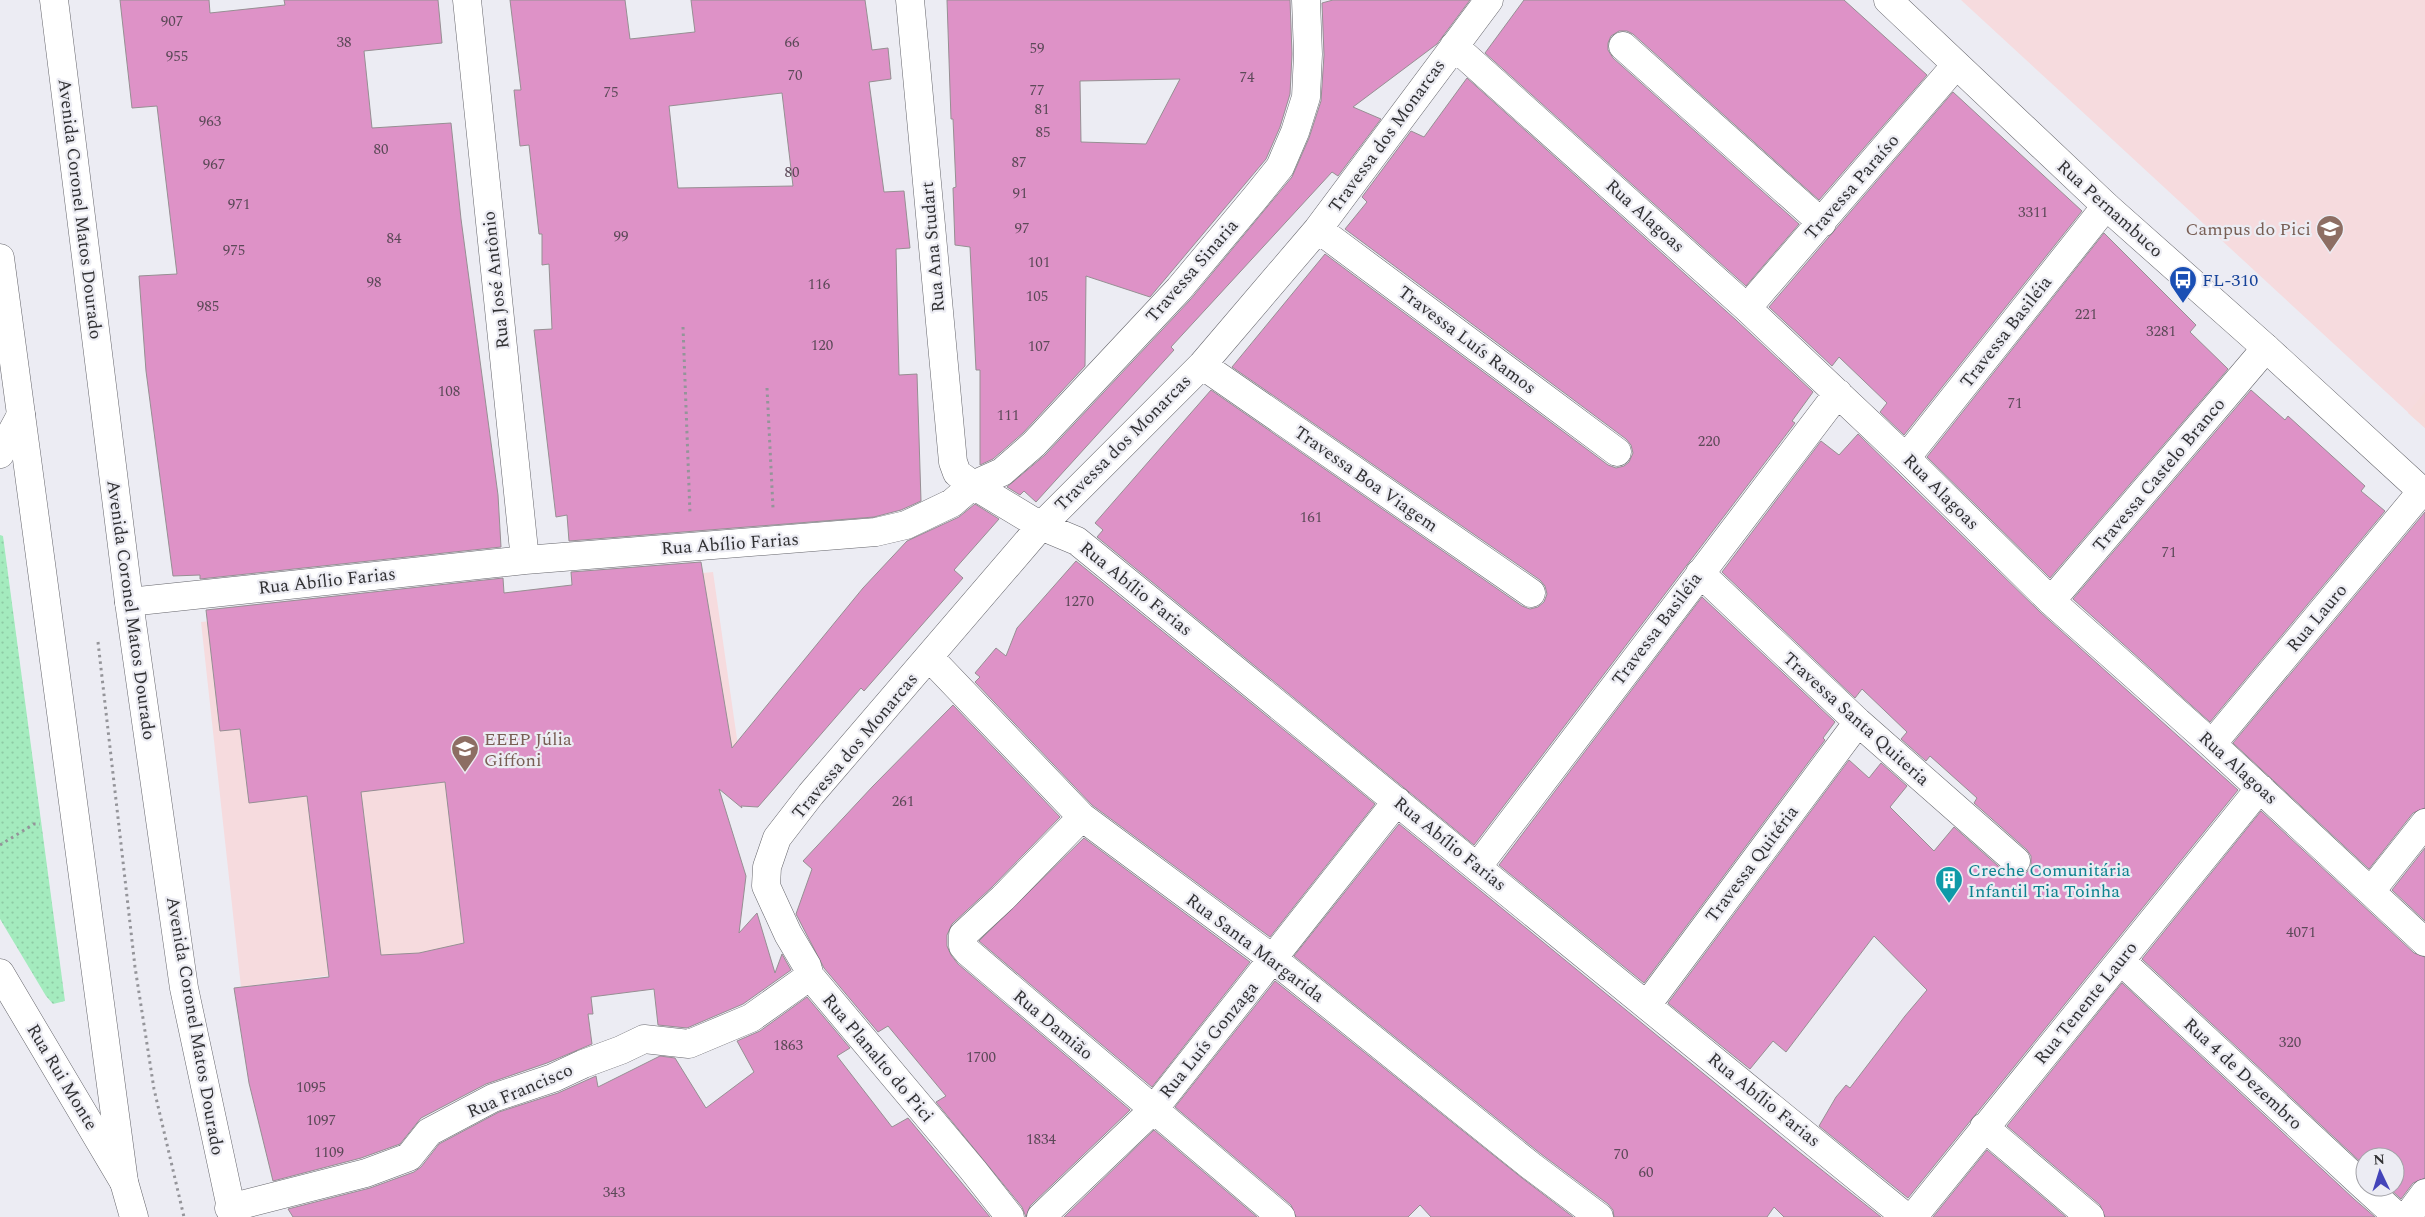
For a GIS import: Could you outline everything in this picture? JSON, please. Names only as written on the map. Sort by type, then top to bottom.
[{"type":"street","name":"Avenida Coronel Matos Dourado","points":[[54,0],[129,602],[184,988],[231,1212]]},
{"type":"street","name":"Rua José Antônio","points":[[467,0],[525,560]]},
{"type":"street","name":"Rua Ana Studart","points":[[910,0],[953,462],[957,473],[973,485]]},
{"type":"street","name":"Travessa Sinaria","points":[[973,485],[1002,472],[1034,444],[1179,289],[1280,167],[1295,132],[1306,97],[1308,54],[1306,0]]},
{"type":"street","name":"Travessa dos Monarcas","points":[[766,886],[767,867],[777,838],[811,794],[930,658],[1041,526],[1202,365],[1318,229],[1488,0]]},
{"type":"street","name":"Rua Pernambuco","points":[[1888,0],[2106,206],[2266,348],[2424,493]]},
{"type":"street","name":"Rua Alagoas","points":[[1454,46],[1747,308],[1906,458],[2051,601],[2212,744],[2425,942]]},
{"type":"street","points":[[1623,46],[1822,223]]},
{"type":"street","name":"Travessa Paraíso","points":[[1747,308],[1956,66]]},
{"type":"street","name":"Travessa Basiléia","points":[[1906,458],[2106,206]]},
{"type":"street","name":"Travessa Luís Ramos","points":[[1318,229],[1617,452]]},
{"type":"street","points":[[0,258],[124,1182],[134,1217]]},
{"type":"street","name":"Travessa Castelo Branco","points":[[2051,601],[2266,348]]},
{"type":"street","name":"Travessa Boa Viagem","points":[[1202,365],[1531,593]]},
{"type":"street","name":"Travessa Basiléia","points":[[1478,866],[1838,393]]},
{"type":"street","points":[[0,454],[20,415]]},
{"type":"street","name":"Rua Abílio Farias","points":[[129,602],[525,560],[876,532],[906,525],[952,503],[973,485],[1041,526],[1077,541],[1478,866],[1906,1217]]},
{"type":"street","name":"Rua Lauro","points":[[2212,744],[2424,493]]},
{"type":"street","name":"Travessa Santa Quiteria","points":[[1700,573],[1858,722],[2016,861]]},
{"type":"street","name":"Rua Santa Margarida","points":[[930,658],[1082,817],[1273,959],[1523,1160],[1600,1217]]},
{"type":"street","name":"Travessa Quitéria","points":[[1647,1005],[1858,722]]},
{"type":"street","name":"Rua Tenente Lauro","points":[[1913,1217],[2260,788]]},
{"type":"street","name":"Rua Luís Gonzaga","points":[[1041,1217],[1154,1108],[1397,801]]},
{"type":"street","name":"Rua Damião","points":[[1082,817],[963,936],[963,946],[1062,1034],[1154,1108],[1281,1217]]},
{"type":"street","points":[[2371,891],[2425,823]]},
{"type":"street","name":"Rua Planalto do Pici","points":[[766,886],[788,934],[807,966],[810,976],[973,1170],[1010,1217]]},
{"type":"street","name":"Rua 4 de Dezembro","points":[[2121,961],[2355,1178]]},
{"type":"street","name":"Rua Rui Monte","points":[[0,973],[124,1182]]},
{"type":"street","name":"Rua Francisco","points":[[231,1212],[366,1173],[409,1157],[429,1132],[493,1098],[553,1078],[583,1064],[621,1050],[644,1038],[689,1044],[751,1018],[810,976]]},
{"type":"street","points":[[1984,1127],[2090,1217]]},
{"type":"street","points":[[2407,1217],[2425,1193]]},
{"type":"street","name":"Rua 4 de Dezembro","points":[[2376,1197],[2398,1217]]},
{"type":"path","points":[[684,327],[691,547]]},
{"type":"path","points":[[768,388],[774,541]]},
{"type":"path","points":[[109,816],[123,814]]},
{"type":"path","points":[[0,845],[34,824],[40,824]]},
{"type":"shaded area","name":"Campus do Pici","points":[[1961,0],[2425,0],[2425,428],[2062,93]]},
{"type":"shaded area","points":[[2425,392],[2425,428],[2408,413]]},
{"type":"shaded area","name":"EEEP Júlia Giffoni","points":[[713,572],[738,746],[689,799],[672,930],[241,987],[201,622]]},
{"type":"green space","points":[[0,535],[3,536],[65,1001],[53,1004],[46,996],[0,919]]},
{"type":"building","points":[[120,0],[209,0],[210,13],[285,5],[284,0],[438,0],[442,43],[364,51],[372,128],[451,123],[461,219],[498,495],[501,547],[200,579],[200,575],[173,576],[146,371],[139,276],[177,274],[157,106],[132,108]]},
{"type":"building","points":[[510,0],[625,0],[630,39],[695,32],[691,0],[865,0],[872,50],[888,48],[891,79],[869,82],[884,192],[904,191],[910,248],[896,249],[899,375],[917,374],[921,501],[901,510],[874,517],[569,541],[567,515],[556,517],[534,330],[552,329],[549,264],[542,265],[542,234],[539,234],[529,145],[520,146],[514,90],[521,90]],"holes":[[[782,93],[793,186],[678,188],[669,106]]]},
{"type":"building","points":[[947,0],[1290,0],[1292,54],[1290,94],[1280,127],[1266,159],[1150,297],[1086,276],[1085,366],[1023,433],[993,459],[980,465],[980,370],[976,370],[970,247],[955,245],[953,188],[956,187],[953,119],[951,119]],"holes":[[[1180,79],[1146,144],[1081,142],[1080,81]]]},
{"type":"building","points":[[1333,0],[1470,0],[1437,44],[1353,107],[1381,119],[1338,176],[1332,172],[1171,347],[1174,350],[1036,502],[1024,491],[1020,495],[1007,487],[1045,455],[1190,300],[1292,177],[1309,138],[1321,101],[1324,55],[1322,3]]},
{"type":"building","points":[[1524,0],[1844,0],[1927,75],[1819,200],[1633,34],[1627,31],[1619,31],[1611,36],[1608,50],[1613,58],[1799,224],[1746,286],[1485,53]]},
{"type":"building","points":[[1467,78],[1736,320],[1813,392],[1792,421],[1795,423],[1474,845],[1097,537],[1103,530],[1095,523],[1211,390],[1522,606],[1530,609],[1538,607],[1544,602],[1547,594],[1545,586],[1540,580],[1232,367],[1325,254],[1608,465],[1616,468],[1624,466],[1629,462],[1633,453],[1631,445],[1626,439],[1345,229],[1367,202],[1362,197],[1411,131],[1424,137]]},
{"type":"building","points":[[1953,92],[2082,211],[1904,435],[1880,412],[1887,403],[1839,357],[1832,366],[1769,307]]},
{"type":"building","points":[[2104,233],[2196,325],[2190,332],[2228,369],[2050,578],[1927,457]]},
{"type":"building","points":[[2251,390],[2285,420],[2288,416],[2365,486],[2361,491],[2385,511],[2210,722],[2073,599]]},
{"type":"building","points":[[1858,434],[2040,612],[2238,790],[1908,1198],[1819,1126],[1836,1097],[1846,1085],[1850,1088],[1927,990],[1874,936],[1786,1052],[1773,1041],[1750,1069],[1668,1003],[1849,760],[1869,778],[1881,763],[1907,786],[1890,807],[1934,851],[1954,827],[2006,873],[2012,876],[2021,876],[2027,872],[2031,865],[2031,856],[2027,850],[1974,803],[1977,798],[1930,756],[1926,761],[1901,739],[1907,732],[1862,689],[1855,698],[1722,572],[1821,441],[1839,455]]},
{"type":"building","points":[[975,504],[999,519],[954,570],[963,578],[864,691],[861,688],[758,807],[741,806],[742,808],[719,789],[746,876],[739,933],[757,913],[775,973],[782,954],[791,970],[743,1004],[687,1028],[658,1025],[654,989],[591,997],[593,1014],[588,1014],[592,1044],[547,1063],[486,1084],[421,1118],[400,1144],[361,1158],[273,1181],[249,1083],[234,988],[329,977],[307,796],[249,803],[240,729],[220,731],[206,610],[503,578],[504,593],[572,585],[571,572],[701,562],[732,748],[863,588],[907,541],[959,517]],"holes":[[[445,782],[464,943],[419,953],[381,955],[361,792]]]},
{"type":"building","points":[[2425,512],[2425,808],[2413,813],[2369,869],[2233,743]]},
{"type":"building","points":[[1076,561],[1375,804],[1270,937],[1092,805],[975,682],[980,677],[975,673],[996,648],[1006,656],[1017,628]]},
{"type":"building","points":[[1702,597],[1835,722],[1823,738],[1825,740],[1644,983],[1499,865]]},
{"type":"building","points":[[953,705],[1060,817],[992,887],[952,924],[947,935],[947,946],[958,964],[1130,1110],[1030,1206],[1026,1217],[1022,1207],[936,1102],[946,1096],[888,1026],[878,1032],[824,968],[796,914],[812,869],[803,861],[873,786]]},
{"type":"building","points":[[2261,811],[2414,953],[2425,957],[2425,1178],[2413,1183],[2405,1194],[2405,1147],[2355,1147],[2355,1157],[2142,959]]},
{"type":"building","points":[[1399,824],[1881,1217],[1784,1217],[1774,1207],[1767,1217],[1614,1217],[1613,1210],[1608,1204],[1541,1154],[1294,956]]},
{"type":"building","points":[[1084,838],[1250,962],[1152,1087],[979,941]]},
{"type":"building","points":[[2425,848],[2425,921],[2392,890]]},
{"type":"building","points":[[1275,981],[1573,1217],[1431,1217],[1420,1205],[1408,1217],[1296,1217],[1291,1205],[1175,1107]]},
{"type":"building","points":[[2122,983],[2375,1217],[2105,1217],[2100,1205],[2007,1126]]},
{"type":"building","points":[[807,997],[850,1048],[837,1056],[892,1127],[908,1118],[990,1217],[293,1217],[288,1209],[370,1188],[414,1172],[421,1167],[439,1144],[499,1112],[558,1093],[596,1076],[598,1087],[660,1056],[675,1058],[706,1108],[754,1072],[737,1041],[760,1031]]},
{"type":"building","points":[[1154,1130],[1257,1217],[1064,1217]]},
{"type":"building","points":[[1987,1150],[2066,1217],[1933,1217]]},
{"type":"place","name":"Campus do Pici","points":[[2330,253]]},
{"type":"place","name":"FL-310","points":[[2183,304]]},
{"type":"place","name":"EEEP Júlia Giffoni","points":[[465,773]]},
{"type":"place","name":"Creche Comunitária Infantil Tia Toinha","points":[[1949,904]]}]
